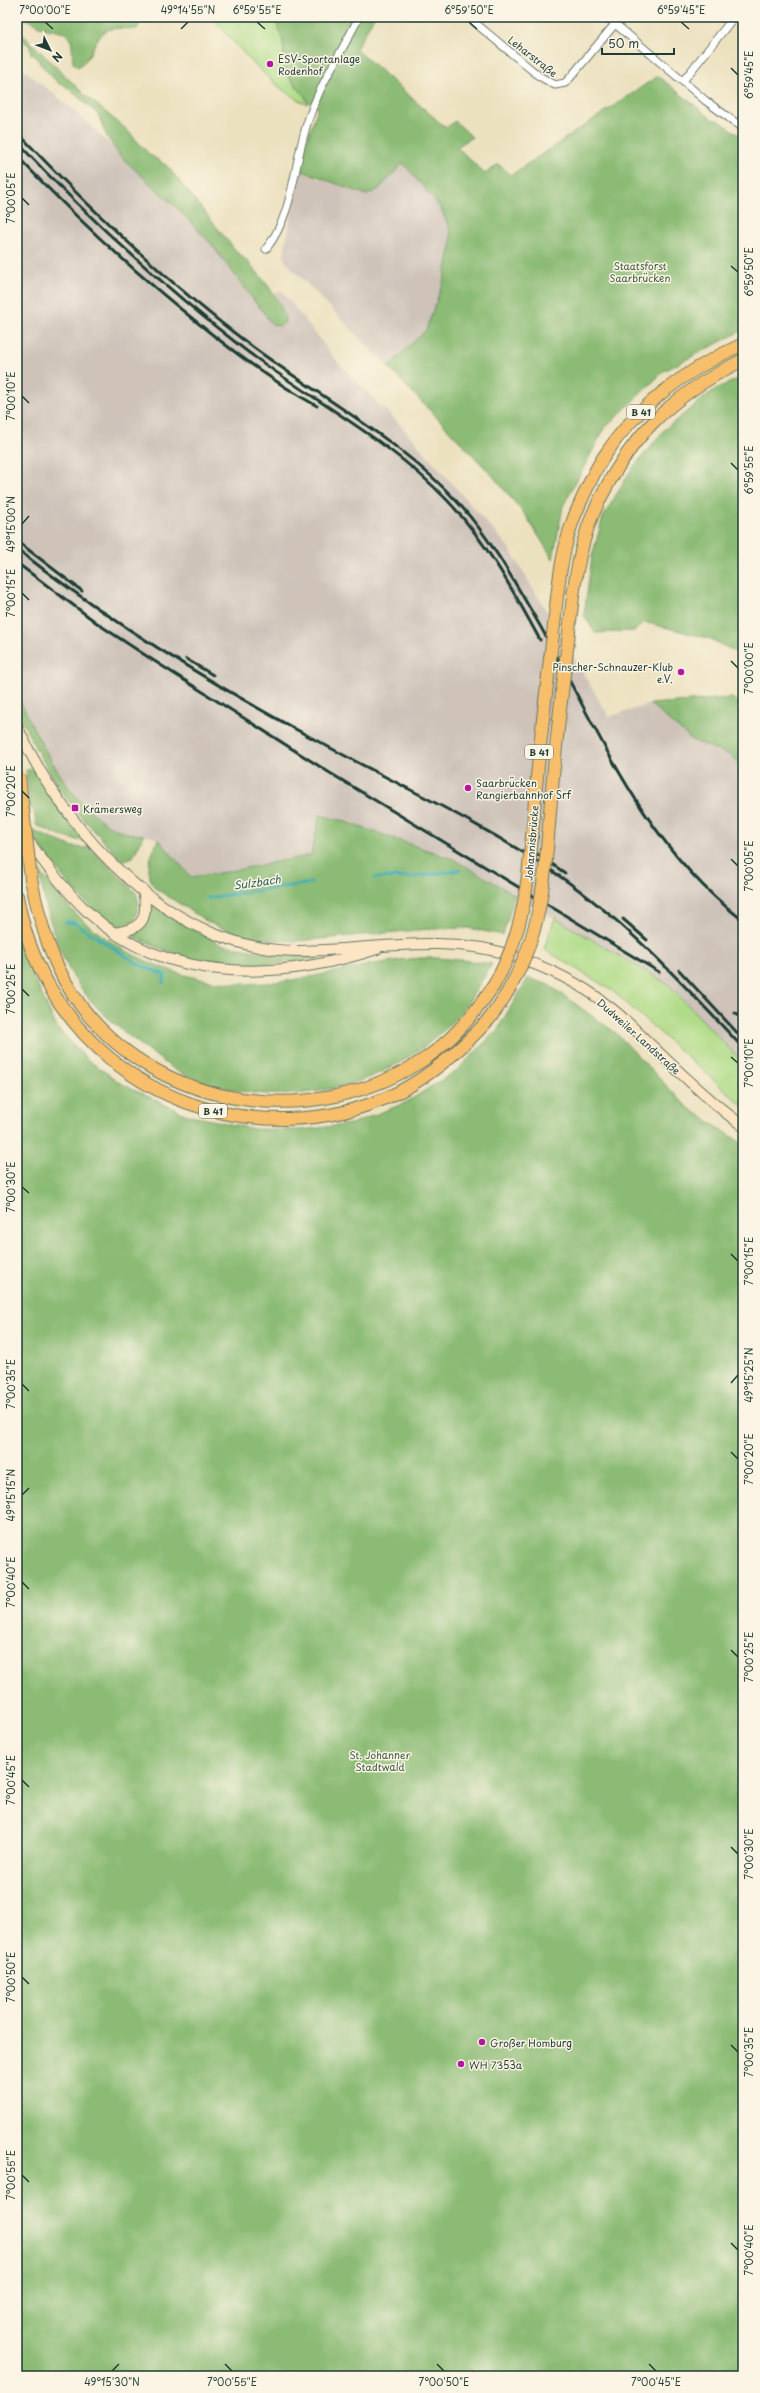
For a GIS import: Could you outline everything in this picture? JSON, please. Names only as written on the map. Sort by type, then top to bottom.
[{"type":"highway","name":"Johannisbrücke","points":[[18,772],[31,879],[49,948],[57,967],[81,1006],[98,1026],[139,1061],[185,1085],[211,1094],[258,1101],[301,1102],[340,1096],[364,1089],[409,1068],[427,1057],[454,1034],[473,1014],[499,977],[519,930],[526,900],[538,763],[558,595],[563,559],[575,515],[604,456],[623,430],[648,404],[680,378],[714,357],[743,344]]},
{"type":"highway","name":"Johannisbrücke","points":[[17,896],[25,931],[43,976],[54,996],[82,1032],[111,1060],[139,1080],[159,1091],[204,1108],[229,1114],[278,1119],[304,1119],[354,1109],[398,1092],[422,1078],[463,1047],[490,1018],[502,1002],[523,961],[542,902],[554,764],[573,597],[578,562],[592,516],[619,463],[659,415],[685,392],[743,360]]},
{"type":"main road","name":"Dudweiler Landstraße","points":[[17,726],[36,765],[66,810],[104,855],[143,890],[186,920],[222,938],[240,944],[277,950],[324,950],[362,946],[383,947],[418,944],[471,947],[510,955],[566,978],[608,1005],[693,1086],[743,1126]]},
{"type":"main road","name":"Dudweiler Landstraße","points":[[17,825],[59,881],[90,914],[114,933],[158,956],[182,964],[221,970],[258,971],[336,961],[383,947]]},
{"type":"main road","points":[[114,933],[129,931],[141,924],[146,912],[143,890]]},
{"type":"street","points":[[266,249],[284,221],[302,137],[310,114],[330,68],[359,17]]},
{"type":"street","name":"Leharstraße","points":[[468,17],[539,76],[555,85],[565,83],[615,24]]},
{"type":"street","points":[[607,17],[683,82],[743,128]]},
{"type":"street","points":[[683,82],[734,17]]},
{"type":"shaded area","points":[[17,64],[78,114],[176,207],[212,245],[272,324],[285,316],[273,296],[281,290],[339,364],[403,428],[509,548],[609,717],[650,704],[692,740],[730,755],[743,765],[743,1063],[669,985],[453,859],[320,815],[311,855],[226,872],[191,877],[158,839],[144,835],[122,832],[92,814],[58,771],[49,758],[17,694]]},
{"type":"shaded area","points":[[403,162],[440,207],[451,231],[451,245],[444,280],[426,330],[388,367],[285,261],[284,253],[300,170],[319,179],[379,189]]},
{"type":"green space","points":[[22,17],[142,17],[137,29],[122,28],[108,30],[103,33],[95,43],[87,59],[78,67],[73,63],[70,37],[65,33],[43,28]]},
{"type":"green space","name":"ESV-Sportanlage Rodenhof","points":[[212,17],[275,17],[283,42],[285,71],[291,81],[303,93],[308,104],[296,99],[270,79],[244,53]]},
{"type":"green space","name":"Staatsforst Saarbrücken","points":[[275,17],[374,17],[356,49],[446,128],[455,121],[472,137],[457,147],[485,174],[498,164],[511,175],[658,76],[713,120],[718,120],[743,138],[743,330],[664,371],[604,429],[563,506],[553,559],[526,516],[492,475],[388,367],[426,330],[444,280],[451,245],[451,232],[440,207],[403,163],[379,189],[367,195],[300,170],[307,140],[318,107],[309,102],[285,71],[283,42]]},
{"type":"green space","points":[[19,31],[85,95],[126,129],[149,154],[167,166],[237,252],[251,265],[267,284],[280,304],[285,322],[280,326],[272,324],[212,245],[176,207],[120,156],[107,137],[98,114],[63,84],[60,85],[42,66],[34,54],[31,54],[30,46],[17,36]]},
{"type":"green space","points":[[743,377],[743,656],[711,639],[644,622],[635,631],[595,633],[584,615],[592,556],[603,517],[631,470],[664,430],[715,389]]},
{"type":"green space","points":[[17,694],[35,732],[58,772],[86,807],[102,821],[120,831],[144,835],[133,857],[122,861],[78,813],[80,809],[74,803],[70,803],[45,765],[29,735],[23,720]]},
{"type":"green space","points":[[732,698],[743,706],[743,765],[730,755],[692,740],[650,704]]},
{"type":"green space","points":[[33,769],[48,793],[86,842],[60,836],[36,825],[34,810],[31,809],[26,770]]},
{"type":"green space","points":[[320,815],[340,820],[453,859],[515,895],[503,935],[469,928],[429,929],[296,941],[256,939],[228,931],[208,922],[155,888],[151,881],[149,875],[149,864],[158,839],[191,877],[226,872],[311,855]]},
{"type":"green space","points":[[28,829],[73,847],[90,848],[136,893],[139,903],[135,920],[126,927],[113,923],[99,914],[71,887]]},
{"type":"green space","points":[[39,871],[79,917],[116,945],[158,966],[180,974],[203,979],[226,983],[271,983],[398,960],[420,958],[447,959],[492,964],[462,1011],[438,1035],[411,1056],[382,1072],[350,1084],[318,1091],[285,1094],[251,1093],[218,1086],[187,1076],[177,1071],[133,1039],[102,1012],[76,981],[63,958],[47,909]]},
{"type":"green space","points":[[153,905],[220,944],[275,955],[319,955],[319,958],[293,962],[246,965],[202,961],[180,955],[157,947],[133,936],[145,927]]},
{"type":"green space","points":[[555,918],[669,985],[743,1063],[743,1106],[614,992],[544,949]]},
{"type":"green space","name":"St. Johanner Stadtwald","points":[[17,930],[32,974],[57,1028],[88,1060],[122,1084],[187,1115],[254,1129],[303,1130],[351,1124],[405,1103],[456,1071],[497,1030],[528,978],[549,985],[616,1033],[687,1107],[743,1144],[743,2376],[17,2376]]},
{"type":"waterway","name":"Sulzbach","points":[[375,878],[413,877],[460,870]]},
{"type":"waterway","name":"Sulzbach","points":[[207,898],[311,883]]},
{"type":"waterway","points":[[66,922],[75,923],[138,964],[165,975],[163,983]]},
{"type":"railway","points":[[17,132],[100,216],[188,296],[250,345],[387,440],[438,482],[461,506],[493,548],[512,578],[539,624],[625,782],[649,820],[676,855],[706,888],[740,918]]},
{"type":"railway","points":[[17,142],[98,224],[184,301],[244,349],[375,439],[424,478],[447,500],[474,532],[498,567],[540,640]]},
{"type":"railway","points":[[17,156],[105,243],[174,304],[256,368],[317,406]]},
{"type":"railway","points":[[17,541],[82,591]]},
{"type":"railway","points":[[17,549],[55,578],[132,632],[212,682],[294,729],[477,825],[558,875],[584,894],[632,934],[743,1048]]},
{"type":"railway","points":[[17,563],[101,626],[330,773],[659,972]]},
{"type":"railway","points":[[186,659],[213,675]]},
{"type":"railway","points":[[527,847],[565,873]]},
{"type":"railway","points":[[623,919],[647,940]]},
{"type":"railway","points":[[679,970],[743,1039]]},
{"type":"railway","points":[[735,1013],[743,1019]]},
{"type":"place","name":"ESV-Sportanlage Rodenhof","points":[[270,64]]},
{"type":"place","name":"Pinscher-Schnauzer-Klub e.V.","points":[[681,672]]},
{"type":"place","name":"Saarbrücken Rangierbahnhof Srf","points":[[468,788]]},
{"type":"place","name":"Krämersweg","points":[[75,808]]},
{"type":"place","name":"Großer Homburg","points":[[482,2042]]},
{"type":"place","name":"WH 7353a","points":[[461,2064]]}]
